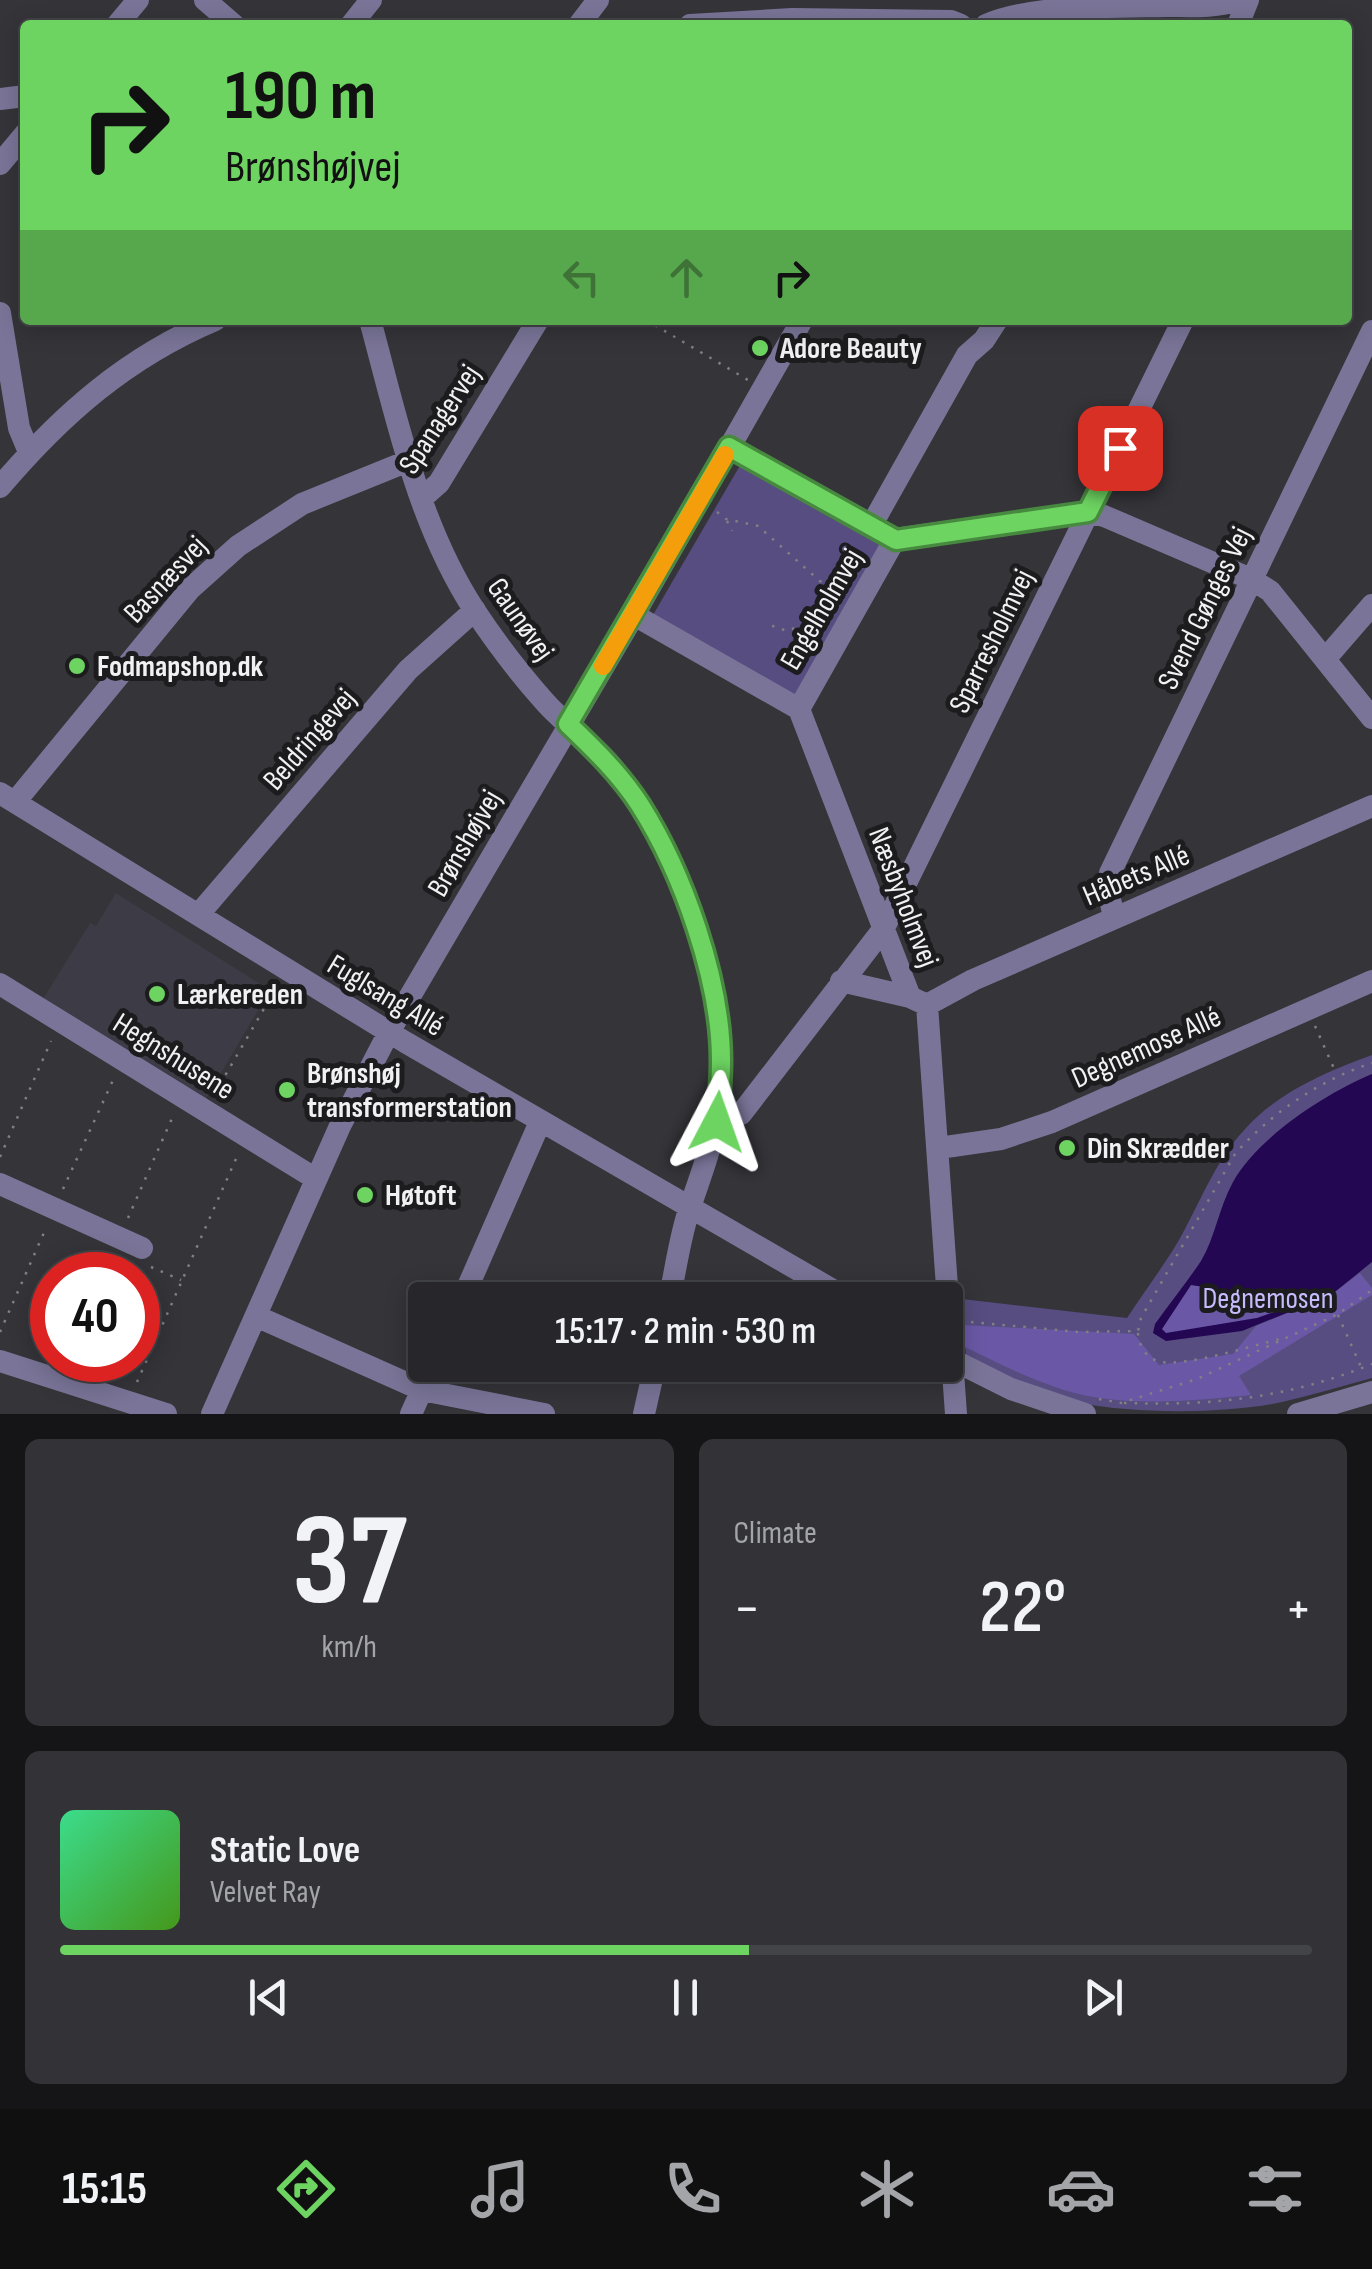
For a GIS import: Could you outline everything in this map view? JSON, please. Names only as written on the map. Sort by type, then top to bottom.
[{"type":"street","points":[[121,20],[138,0]]},
{"type":"street","points":[[205,0],[228,20]]},
{"type":"street","points":[[355,20],[371,0]]},
{"type":"street","points":[[583,20],[598,0]]},
{"type":"street","points":[[997,20],[1035,12],[1207,6],[1238,0]]},
{"type":"street","points":[[730,20],[796,10],[951,20]]},
{"type":"street","points":[[0,164],[20,140]]},
{"type":"street","points":[[0,314],[19,428],[30,452]]},
{"type":"street","points":[[0,487],[80,402],[128,364],[203,325]]},
{"type":"street","name":"Gaunøvej","points":[[371,325],[421,500],[475,610],[544,702],[609,763],[640,806],[670,863],[695,928],[714,992],[722,1059],[717,1122],[707,1166],[690,1206],[673,1282]]},
{"type":"street","name":"Spanagervej","points":[[421,500],[440,483],[535,325]]},
{"type":"street","name":"Brønshøjvej","points":[[212,1414],[316,1180],[389,1032],[799,325]]},
{"type":"street","name":"Engelholmvej","points":[[871,526],[966,355],[984,340],[994,325]]},
{"type":"street","name":"Sparresholmvej","points":[[717,1122],[741,1114],[884,928],[1181,325]]},
{"type":"street","name":"Svend Gønges Vej","points":[[1114,917],[1109,896],[1110,873],[1372,331]]},
{"type":"street","points":[[729,447],[896,540],[1088,512],[1104,516],[1251,578],[1270,591],[1372,718]]},
{"type":"street","name":"Basnæsvej","points":[[7,798],[190,590],[238,546],[278,517],[323,493],[408,461]]},
{"type":"street","name":"Engelholmvej","points":[[799,709],[896,540]]},
{"type":"street","points":[[1326,658],[1372,605]]},
{"type":"street","name":"Beldringevej","points":[[198,915],[408,670],[475,610]]},
{"type":"street","points":[[634,615],[799,709]]},
{"type":"street","name":"Næsbyholmvej","points":[[799,709],[884,928],[918,1001],[939,1148],[948,1282]]},
{"type":"street","name":"Fuglsang Allé","points":[[7,798],[540,1122],[819,1282]]},
{"type":"street","name":"Håbets Allé","points":[[918,1001],[1372,806]]},
{"type":"street","points":[[841,981],[918,1001]]},
{"type":"street","name":"Degnemose Allé","points":[[939,1148],[1000,1139],[1052,1122],[1372,981]]},
{"type":"street","name":"Hegnshusene","points":[[0,984],[316,1180]]},
{"type":"street","points":[[470,1282],[540,1122]]},
{"type":"street","points":[[0,1184],[142,1248]]},
{"type":"street","points":[[256,1316],[422,1390],[544,1414]]},
{"type":"street","points":[[0,1361],[166,1414]]},
{"type":"street","points":[[963,1365],[1011,1389],[1085,1405]]},
{"type":"street","points":[[411,1414],[426,1382]]},
{"type":"street","points":[[644,1414],[651,1382]]},
{"type":"street","name":"Næsbyholmvej","points":[[951,1382],[956,1414]]},
{"type":"street","points":[[1298,1414],[1372,1392]]},
{"type":"path","points":[[655,325],[763,388]]},
{"type":"path","points":[[699,500],[726,519],[758,526],[821,582],[820,614],[816,619],[787,631],[770,625]]},
{"type":"path","points":[[726,519],[732,531]]},
{"type":"path","points":[[205,1111],[286,969]]},
{"type":"path","points":[[0,1156],[59,1021]]},
{"type":"path","points":[[1318,1032],[1337,1074]]},
{"type":"path","points":[[0,1332],[122,1060]]},
{"type":"path","points":[[1288,1338],[1201,1358],[1160,1362],[1139,1345],[1138,1331],[1141,1318],[1235,1154],[1270,1120],[1337,1074],[1372,1063]]},
{"type":"path","points":[[119,1238],[182,1097]]},
{"type":"path","points":[[128,1402],[246,1136]]},
{"type":"path","points":[[142,1248],[150,1266],[182,1280]]},
{"type":"path","points":[[1120,1403],[1197,1380],[1338,1314],[1372,1290]]},
{"type":"path","points":[[1338,1314],[1361,1369]]},
{"type":"path","points":[[963,1321],[1080,1332],[1138,1331]]},
{"type":"path","points":[[1085,1405],[1235,1402],[1286,1393],[1372,1364]]},
{"type":"shaded area","name":"Lærkereden","points":[[116,893],[270,990],[204,1102],[43,999],[90,923],[96,926]]},
{"type":"shaded area","name":"Degnemosen","points":[[1372,1074],[1372,1262],[1331,1295],[1242,1331],[1166,1341],[1153,1333],[1155,1324],[1201,1261],[1228,1192],[1244,1166],[1294,1119]],"holes":[[[1191,1285],[1290,1300],[1292,1306],[1257,1318],[1166,1333],[1162,1329]]]},
{"type":"green space","points":[[742,462],[884,543],[797,697],[653,615]]},
{"type":"green space","name":"Degnemosen","points":[[1372,1055],[1372,1378],[1261,1406],[1154,1411],[1102,1407],[1066,1399],[966,1359],[963,1299],[1127,1318],[1179,1240],[1226,1153],[1246,1128],[1274,1103],[1321,1076]]},
{"type":"green space","points":[[1360,1273],[1372,1288],[1372,1295],[1239,1376],[1251,1395],[1157,1402],[1087,1396],[1038,1381],[963,1346],[963,1325],[1134,1334],[1159,1365],[1233,1354],[1256,1326],[1331,1295]]},
{"type":"green space","points":[[1191,1285],[1290,1300],[1292,1306],[1257,1318],[1166,1334],[1161,1330]]},
{"type":"slow traffic","points":[[603,666],[725,455]]},
{"type":"place","name":"Adore Beauty","points":[[760,348]]},
{"type":"place","name":"Fodmapshop.dk","points":[[77,666]]},
{"type":"place","name":"Lærkereden","points":[[157,994]]},
{"type":"place","name":"Brønshøj transformerstation","points":[[287,1090]]},
{"type":"place","name":"Din Skrædder","points":[[1067,1148]]},
{"type":"place","name":"Høtoft","points":[[365,1195]]},
{"type":"route","points":[[717,1122],[722,1059],[714,992],[695,928],[670,863],[640,806],[609,763],[568,724],[729,447],[896,540],[1088,512],[1120,448]]}]
